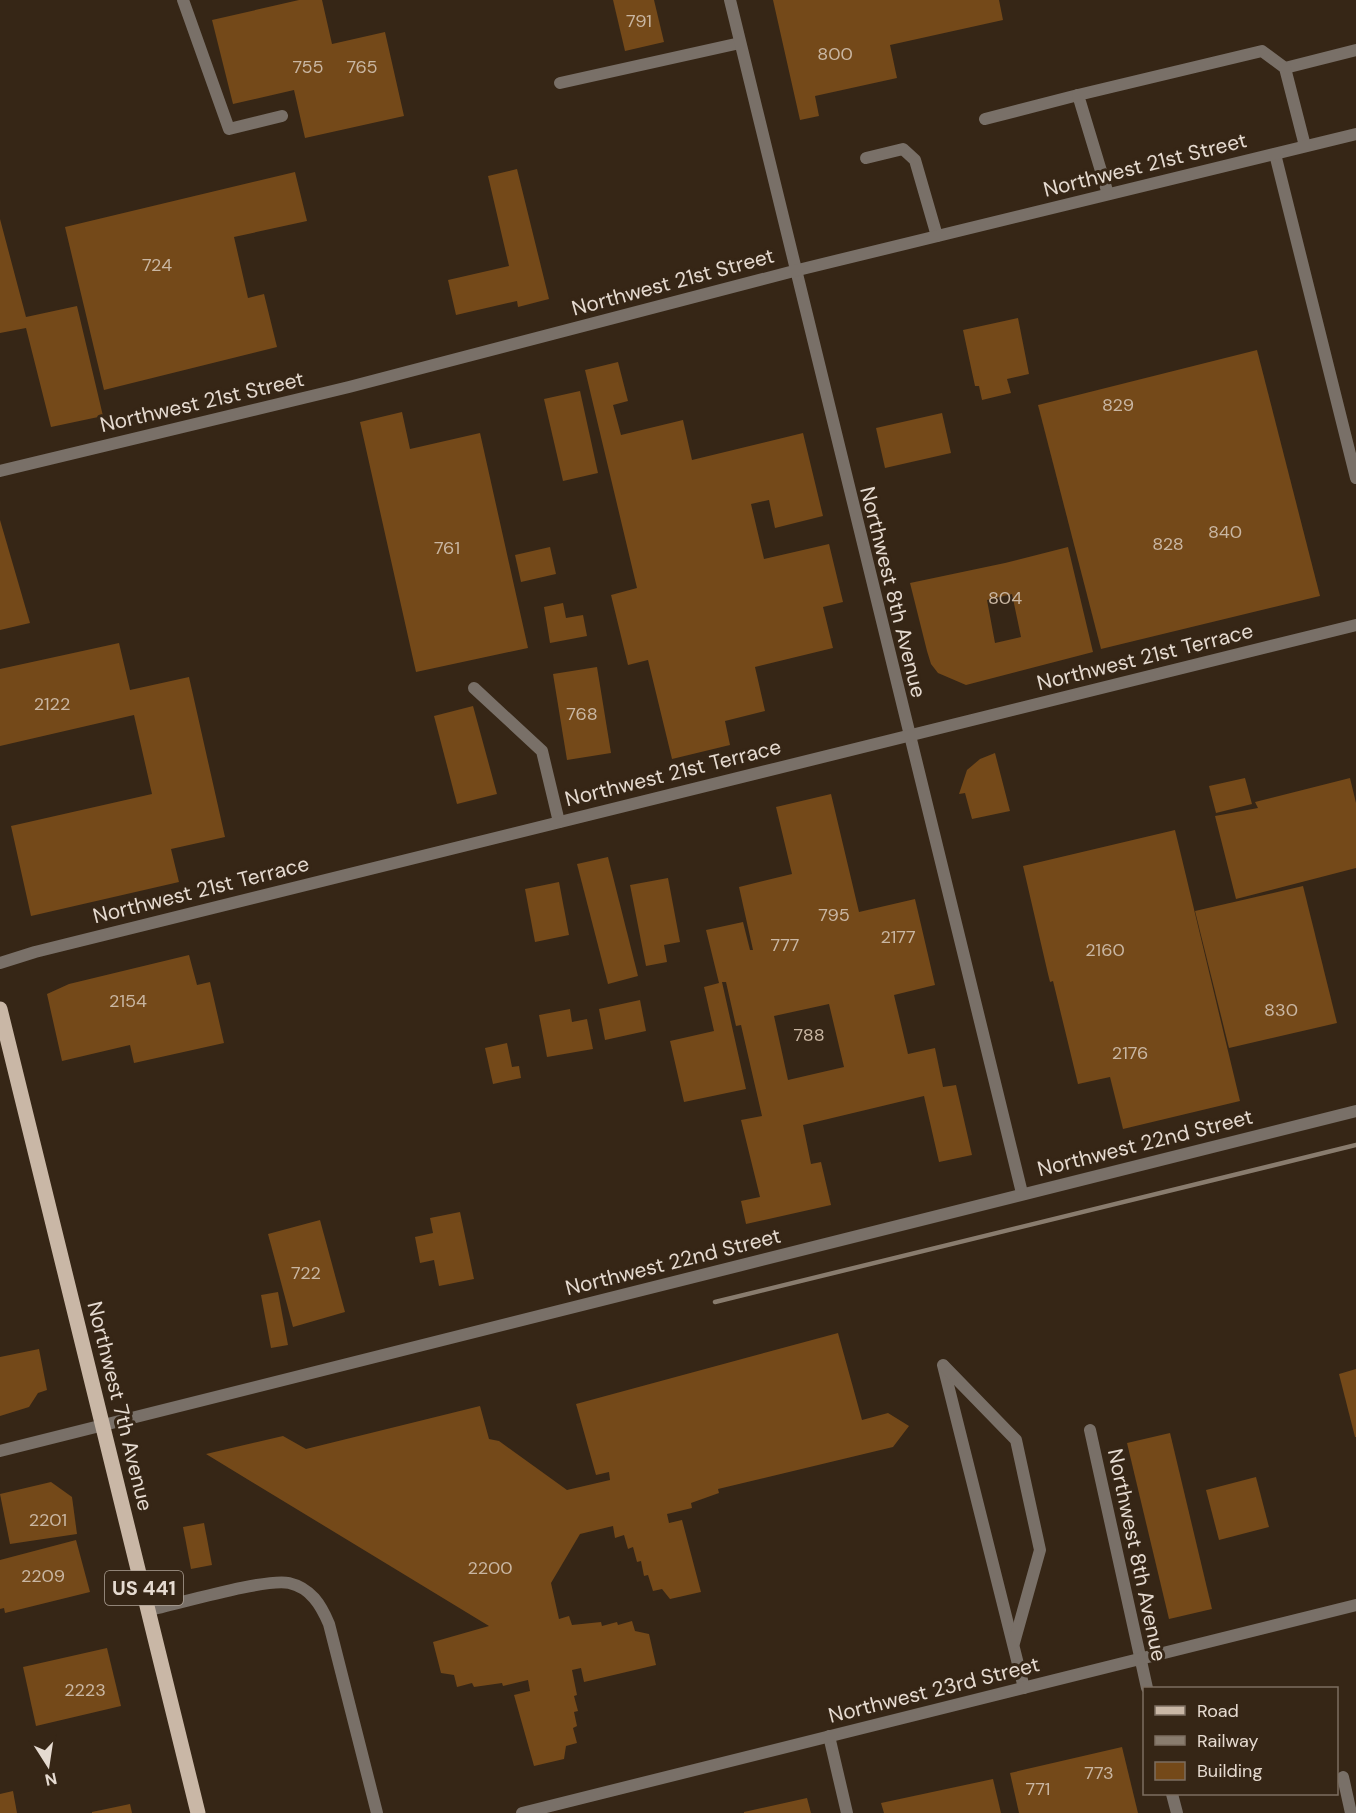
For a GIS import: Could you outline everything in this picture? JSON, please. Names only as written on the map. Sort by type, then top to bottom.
[{"type":"main road","name":"Northwest 7th Avenue","points":[[0,1009],[198,1813]]},
{"type":"street","points":[[183,0],[229,129],[282,116]]},
{"type":"street","name":"Northwest 8th Avenue","points":[[730,0],[794,271],[1022,1193]]},
{"type":"street","points":[[560,83],[740,43]]},
{"type":"street","points":[[1285,68],[1356,50]]},
{"type":"street","points":[[985,119],[1262,51],[1285,68],[1305,146]]},
{"type":"street","points":[[1078,95],[1108,194]]},
{"type":"street","name":"Northwest 21st Street","points":[[0,471],[349,387],[794,271],[1356,134]]},
{"type":"street","points":[[866,158],[903,149],[915,160],[937,236]]},
{"type":"street","points":[[1275,154],[1356,478]]},
{"type":"street","name":"Northwest 21st Terrace","points":[[0,963],[35,951],[1356,625]]},
{"type":"street","points":[[474,688],[542,751],[559,822]]},
{"type":"street","name":"Northwest 22nd Street","points":[[0,1451],[1356,1111]]},
{"type":"street","points":[[1013,1645],[1040,1550],[1016,1440],[943,1365],[946,1376],[1013,1645],[1024,1688]]},
{"type":"street","name":"Northwest 8th Avenue","points":[[1090,1430],[1147,1687]]},
{"type":"street","points":[[149,1610],[264,1585],[288,1583],[309,1592],[321,1605],[329,1624],[377,1813]]},
{"type":"street","name":"Northwest 23rd Street","points":[[525,1813],[1356,1605]]},
{"type":"street","points":[[828,1736],[847,1813]]},
{"type":"street","points":[[1343,1777],[1351,1813]]},
{"type":"street","points":[[1172,1795],[1177,1813]]},
{"type":"building","points":[[299,0],[322,0],[332,44],[385,32],[404,116],[305,138],[294,90],[233,104],[212,20]]},
{"type":"building","points":[[613,0],[654,0],[664,42],[625,51]]},
{"type":"building","points":[[773,0],[999,0],[1003,20],[890,45],[897,78],[815,96],[819,116],[800,120]]},
{"type":"building","points":[[517,169],[549,299],[518,307],[517,301],[456,315],[448,280],[509,266],[488,176]]},
{"type":"building","points":[[295,172],[307,221],[234,237],[248,298],[264,294],[277,347],[104,390],[65,227]]},
{"type":"building","points":[[0,219],[26,317],[77,306],[103,416],[51,427],[26,328],[0,333]]},
{"type":"building","points":[[1018,318],[1029,374],[1007,379],[1011,393],[982,400],[979,386],[975,386],[963,330]]},
{"type":"building","points":[[1257,350],[1320,596],[1101,649],[1038,405]]},
{"type":"building","points":[[618,362],[628,401],[613,405],[621,435],[683,420],[692,460],[803,433],[823,516],[775,528],[769,500],[751,504],[764,559],[829,544],[843,602],[823,607],[833,648],[755,667],[765,711],[725,721],[730,745],[672,759],[648,660],[628,665],[611,595],[637,588],[585,370]]},
{"type":"building","points":[[580,391],[598,473],[563,481],[544,399]]},
{"type":"building","points":[[402,412],[410,449],[480,433],[528,648],[416,672],[360,422]]},
{"type":"building","points":[[942,413],[951,453],[885,468],[876,428]]},
{"type":"building","points":[[0,520],[30,623],[0,630]]},
{"type":"building","points":[[550,547],[556,574],[521,582],[515,555]]},
{"type":"building","points":[[1068,547],[1093,652],[966,685],[938,673],[931,664],[910,583]],"holes":[[[1012,594],[1021,637],[995,643],[987,600]]]},
{"type":"building","points":[[563,603],[566,618],[583,615],[587,636],[550,643],[544,607]]},
{"type":"building","points":[[119,643],[130,690],[189,677],[225,837],[171,849],[179,882],[31,916],[11,826],[152,794],[134,715],[0,746],[0,669]]},
{"type":"building","points":[[597,667],[611,753],[567,760],[553,674]]},
{"type":"building","points":[[473,706],[497,794],[457,804],[434,716]]},
{"type":"building","points":[[995,753],[1010,811],[972,819],[965,793],[959,794],[967,770],[980,759]]},
{"type":"building","points":[[1245,778],[1252,804],[1216,813],[1209,786]]},
{"type":"building","points":[[1350,778],[1356,803],[1356,868],[1236,899],[1215,816],[1258,808],[1255,802]]},
{"type":"building","points":[[831,794],[859,912],[915,899],[935,985],[894,995],[908,1054],[935,1048],[943,1087],[956,1085],[972,1155],[939,1162],[924,1096],[803,1125],[811,1164],[821,1162],[831,1205],[746,1224],[741,1201],[760,1197],[741,1120],[762,1116],[741,1025],[736,1026],[726,982],[722,982],[746,1089],[684,1102],[670,1041],[714,1031],[704,987],[719,983],[706,930],[743,922],[750,950],[753,950],[739,887],[792,874],[776,807]],"holes":[[[829,1004],[844,1067],[788,1080],[774,1016]]]},
{"type":"building","points":[[1175,830],[1240,1101],[1123,1129],[1110,1077],[1078,1084],[1053,981],[1050,982],[1023,866]]},
{"type":"building","points":[[608,857],[638,976],[608,984],[577,864]]},
{"type":"building","points":[[668,878],[680,942],[664,945],[667,962],[646,966],[630,885]]},
{"type":"building","points":[[559,882],[569,935],[535,942],[525,889]]},
{"type":"building","points":[[1303,886],[1337,1023],[1229,1048],[1195,911]]},
{"type":"building","points":[[189,955],[197,985],[210,982],[224,1043],[134,1063],[130,1045],[62,1061],[47,994],[69,984]]},
{"type":"building","points":[[640,1000],[646,1031],[605,1040],[599,1009]]},
{"type":"building","points":[[570,1009],[572,1022],[587,1019],[593,1049],[547,1057],[539,1015]]},
{"type":"building","points":[[507,1043],[512,1067],[519,1066],[521,1078],[493,1084],[485,1048]]},
{"type":"building","points":[[460,1212],[474,1279],[439,1286],[434,1260],[420,1263],[415,1237],[433,1233],[430,1218]]},
{"type":"building","points":[[320,1220],[345,1312],[293,1327],[268,1234]]},
{"type":"building","points":[[278,1292],[288,1345],[271,1348],[261,1295]]},
{"type":"building","points":[[838,1333],[862,1420],[888,1413],[909,1426],[893,1447],[718,1489],[719,1493],[691,1503],[692,1508],[667,1514],[669,1523],[682,1520],[701,1592],[670,1599],[662,1589],[653,1591],[648,1575],[644,1576],[641,1561],[637,1562],[633,1547],[628,1549],[624,1535],[615,1538],[613,1526],[580,1534],[551,1583],[559,1619],[569,1616],[572,1625],[601,1622],[602,1626],[632,1621],[635,1631],[649,1634],[656,1665],[584,1682],[581,1668],[572,1670],[577,1695],[574,1696],[578,1711],[574,1712],[577,1726],[573,1728],[577,1743],[566,1746],[564,1759],[534,1766],[514,1695],[530,1691],[528,1680],[503,1686],[502,1683],[474,1687],[472,1683],[457,1687],[454,1675],[441,1673],[433,1642],[489,1626],[206,1454],[283,1436],[306,1449],[480,1406],[489,1439],[499,1441],[567,1490],[610,1480],[609,1472],[596,1475],[576,1404]]},
{"type":"building","points":[[39,1349],[47,1390],[38,1393],[29,1407],[0,1416],[0,1357]]},
{"type":"building","points":[[1356,1369],[1356,1437],[1355,1437],[1339,1374]]},
{"type":"building","points":[[1170,1433],[1212,1609],[1169,1619],[1127,1443]]},
{"type":"building","points":[[1256,1477],[1269,1527],[1219,1540],[1206,1490]]},
{"type":"building","points":[[51,1482],[72,1497],[77,1534],[10,1544],[0,1494]]},
{"type":"building","points":[[204,1523],[212,1565],[191,1569],[183,1527]]},
{"type":"building","points":[[76,1540],[90,1592],[5,1613],[4,1608],[0,1609],[0,1560]]},
{"type":"building","points":[[107,1648],[121,1706],[36,1726],[23,1667]]},
{"type":"building","points":[[1122,1747],[1138,1813],[1019,1813],[1010,1773]]},
{"type":"building","points":[[993,1779],[1001,1813],[884,1813],[881,1803]]},
{"type":"building","points":[[13,1791],[17,1813],[0,1813],[0,1794]]},
{"type":"building","points":[[807,1798],[811,1813],[744,1813],[744,1812]]},
{"type":"building","points":[[130,1804],[132,1813],[92,1813],[92,1812]]},
{"type":"railway","points":[[715,1302],[1356,1145]]}]
